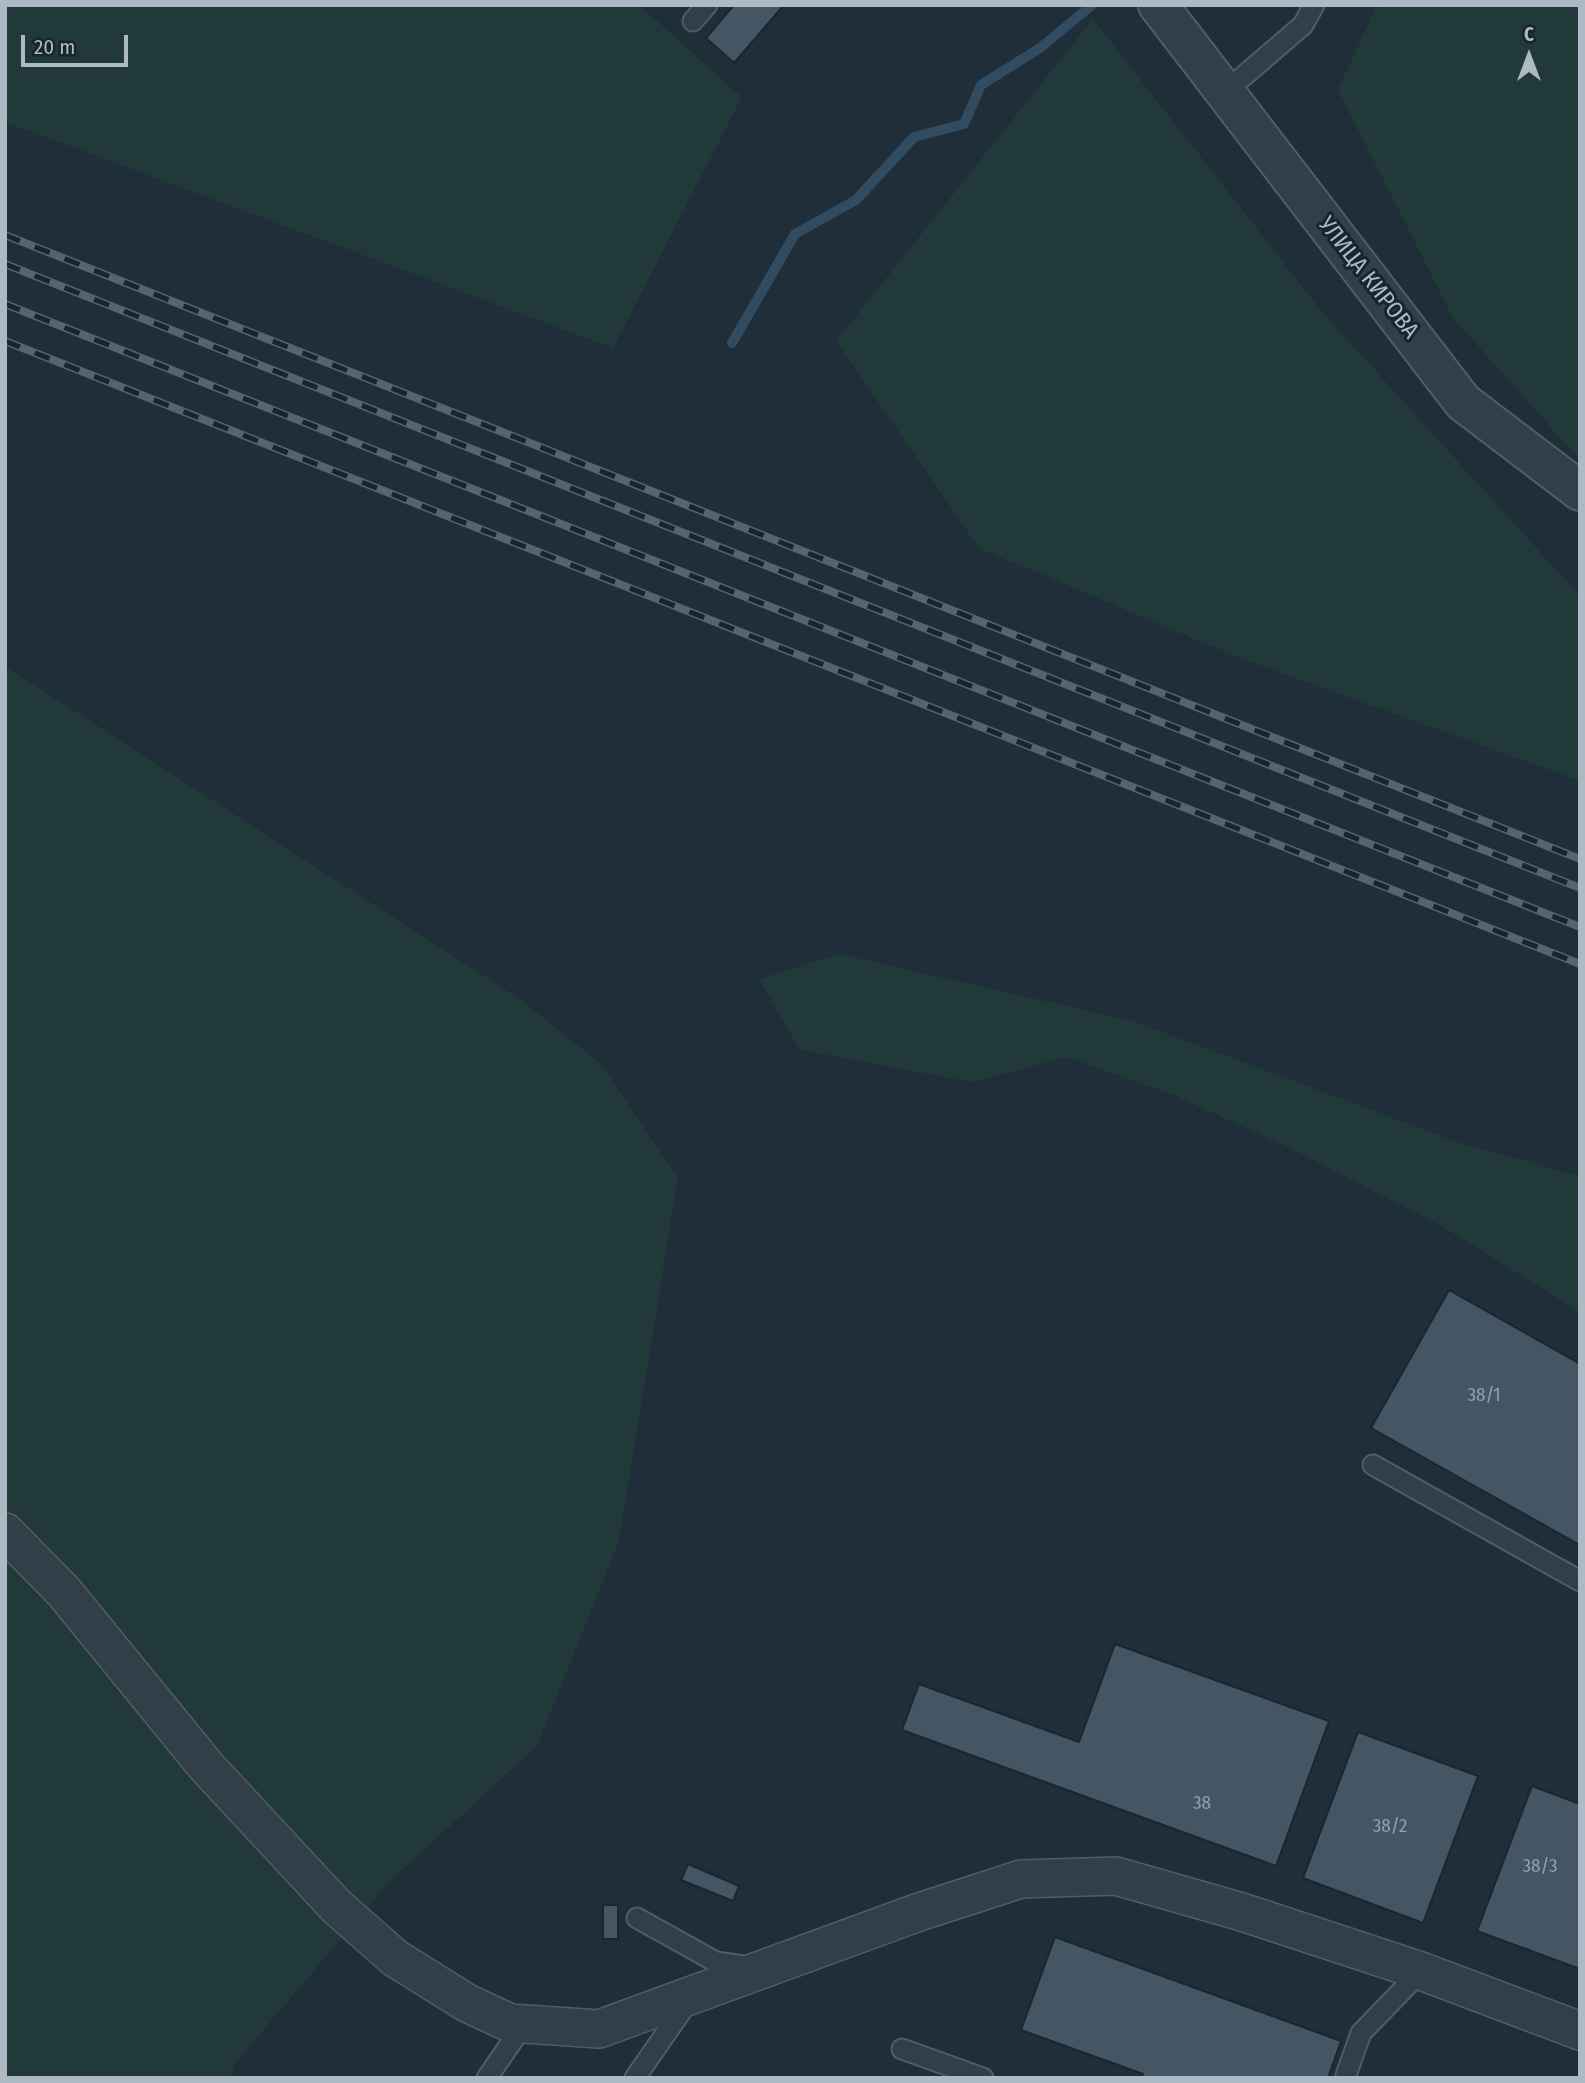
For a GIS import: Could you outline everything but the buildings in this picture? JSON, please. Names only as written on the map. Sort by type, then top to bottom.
[{"type":"street","name":"УЛИЦА КИРОВА","points":[[1158,5],[1464,402],[1580,491]]},
{"type":"street","points":[[5,1532],[64,1592],[206,1766],[336,1906],[395,1958],[457,1996],[510,2023],[599,2029],[1021,1878],[1116,1875],[1242,1912],[1421,1971],[1580,2031]]},
{"type":"lane","points":[[693,21],[707,5]]},
{"type":"lane","points":[[1225,92],[1303,25],[1314,5]]},
{"type":"lane","points":[[1373,1465],[1580,1581]]},
{"type":"lane","points":[[637,1918],[716,1962],[762,1969]]},
{"type":"lane","points":[[1345,2078],[1361,2033],[1421,1971]]},
{"type":"lane","points":[[635,2078],[694,1994]]},
{"type":"lane","points":[[487,2078],[524,2024]]},
{"type":"lane","points":[[902,2049],[983,2078]]},
{"type":"green space","points":[[5,5],[639,5],[742,97],[613,348],[5,122]]},
{"type":"green space","points":[[1377,5],[1580,5],[1580,460],[1453,318],[1338,90]]},
{"type":"green space","points":[[1093,19],[1323,313],[1580,596],[1580,781],[1235,656],[979,548],[836,341]]},
{"type":"green space","points":[[5,666],[521,1000],[603,1066],[678,1178],[619,1541],[537,1746],[388,1883],[233,2066],[233,2078],[5,2078]]},
{"type":"green space","points":[[839,954],[1133,1021],[1460,1143],[1580,1176],[1580,1312],[1443,1227],[1294,1150],[1176,1096],[1067,1057],[972,1082],[800,1050],[759,979]]},
{"type":"waterway","points":[[732,343],[795,234],[856,200],[914,137],[964,124],[981,85],[1040,48],[1092,5]]},
{"type":"railway","points":[[5,235],[1580,859]]},
{"type":"railway","points":[[5,264],[1580,888]]},
{"type":"railway","points":[[5,304],[1580,927]]},
{"type":"railway","points":[[5,341],[1580,964]]}]
